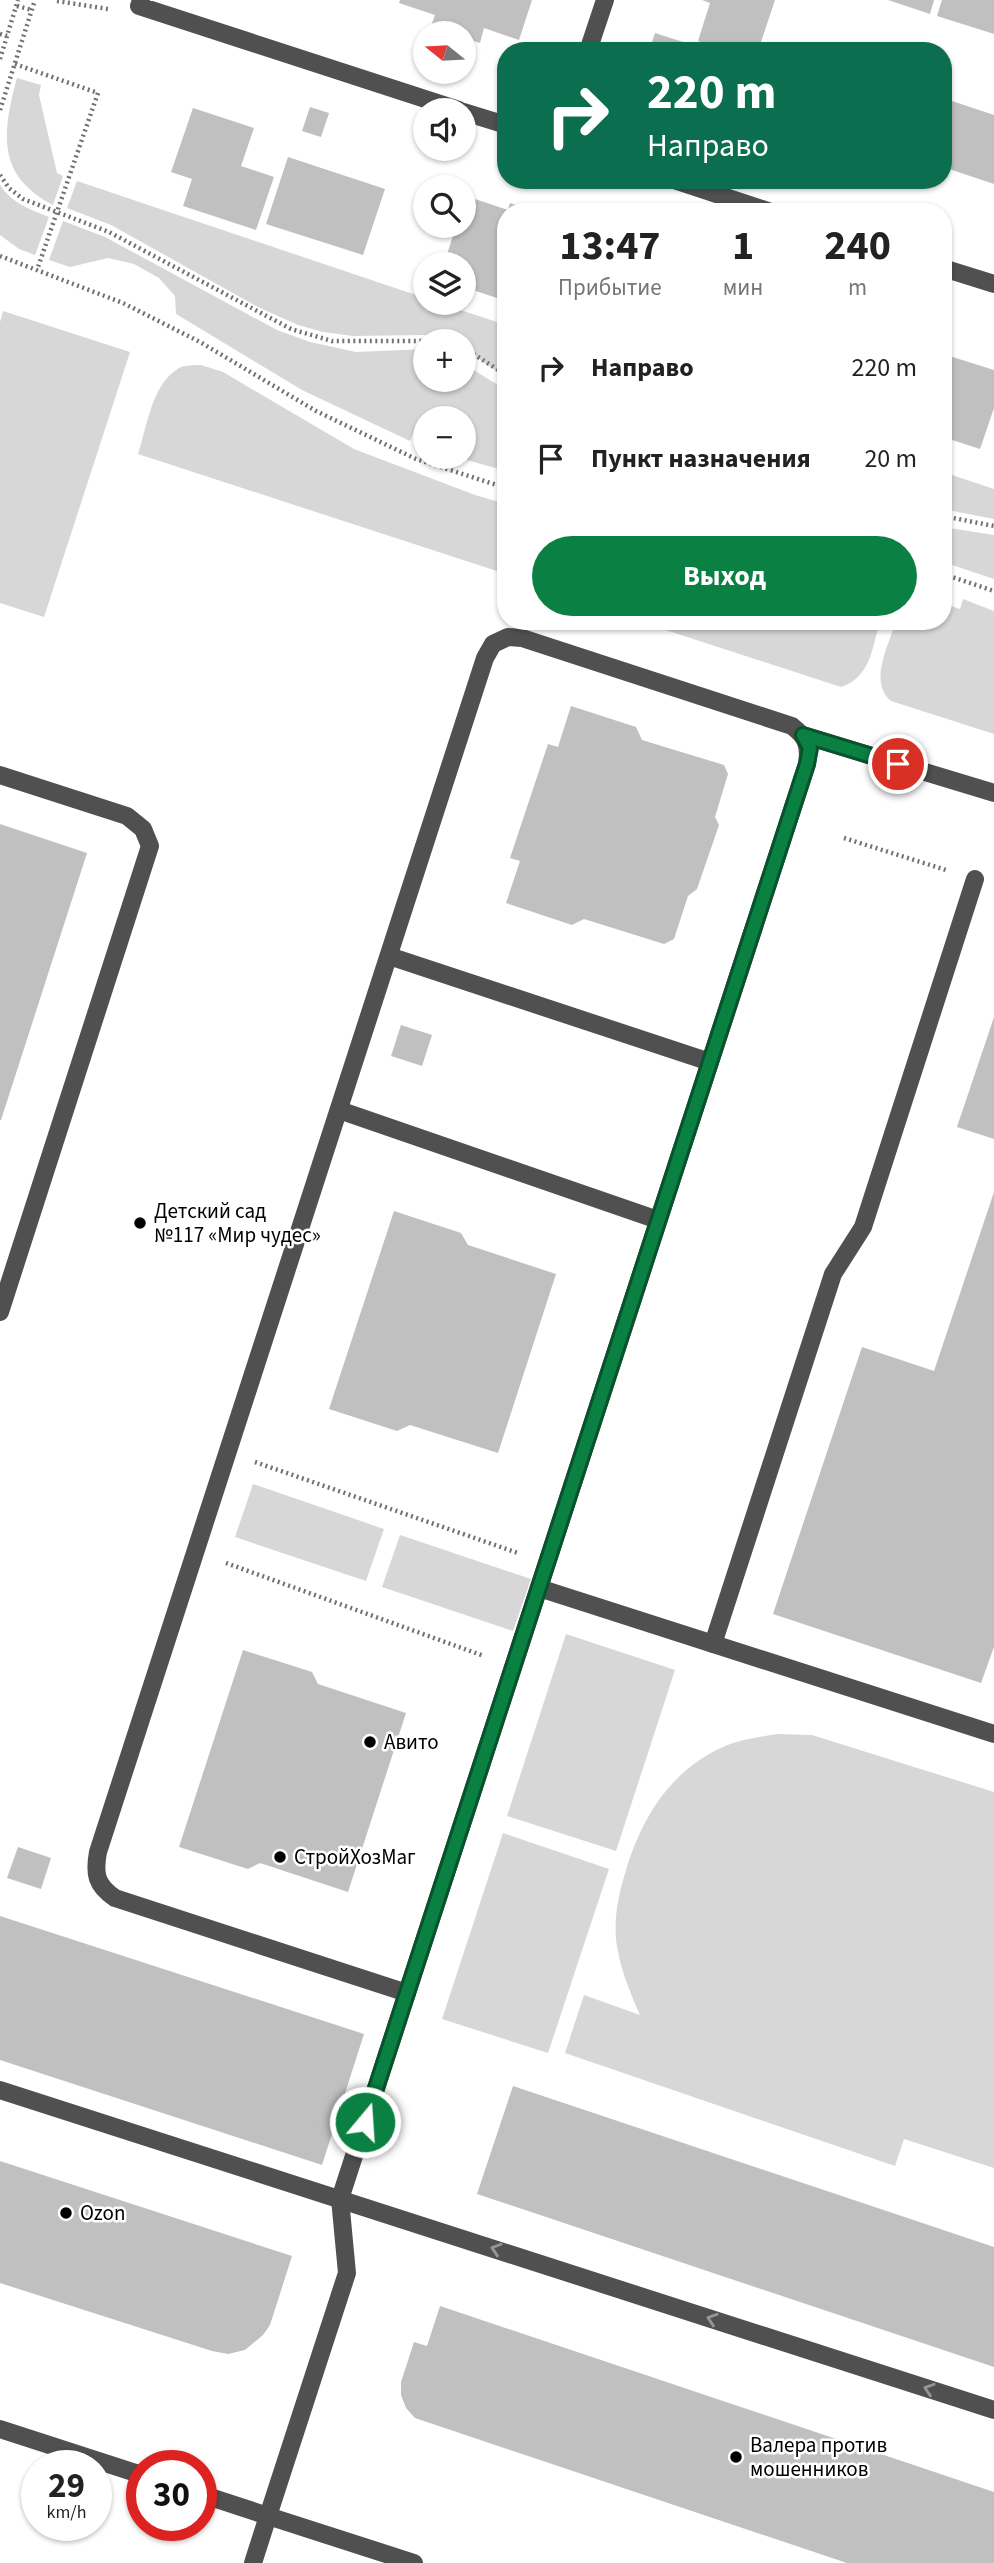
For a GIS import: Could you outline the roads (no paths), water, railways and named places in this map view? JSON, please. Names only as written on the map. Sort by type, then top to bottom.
[{"type":"street","points":[[591,42],[605,0]]},
{"type":"street","points":[[140,3],[422,98]]},
{"type":"street","points":[[476,116],[497,122]]},
{"type":"street","points":[[701,189],[744,203]]},
{"type":"street","points":[[952,271],[994,284]]},
{"type":"street","points":[[407,1993],[115,1898],[102,1889],[94,1873],[97,1852],[485,659],[493,644],[508,637],[522,638],[792,726],[803,735],[994,793]]},
{"type":"street","points":[[253,2563],[347,2273],[340,2199],[807,764],[810,748],[803,735]]},
{"type":"street","points":[[0,775],[127,816],[143,829],[150,846],[0,1312]]},
{"type":"street","points":[[713,1644],[833,1274],[863,1227],[975,879]]},
{"type":"street","points":[[389,956],[710,1062]]},
{"type":"street","points":[[339,1110],[658,1220]]},
{"type":"street","points":[[539,1588],[994,1734]]},
{"type":"street","points":[[0,2090],[994,2410]]},
{"type":"street","points":[[0,2429],[126,2470]]},
{"type":"street","points":[[217,2499],[414,2563]]},
{"type":"place","name":"Детский сад №117 «Мир чудес»","points":[[140,1223]]},
{"type":"place","name":"Авито","points":[[370,1742]]},
{"type":"place","name":"СтройХозМаг","points":[[280,1857]]},
{"type":"place","name":"Ozon","points":[[66,2213]]},
{"type":"place","name":"Валера против мошенников","points":[[736,2457]]}]
